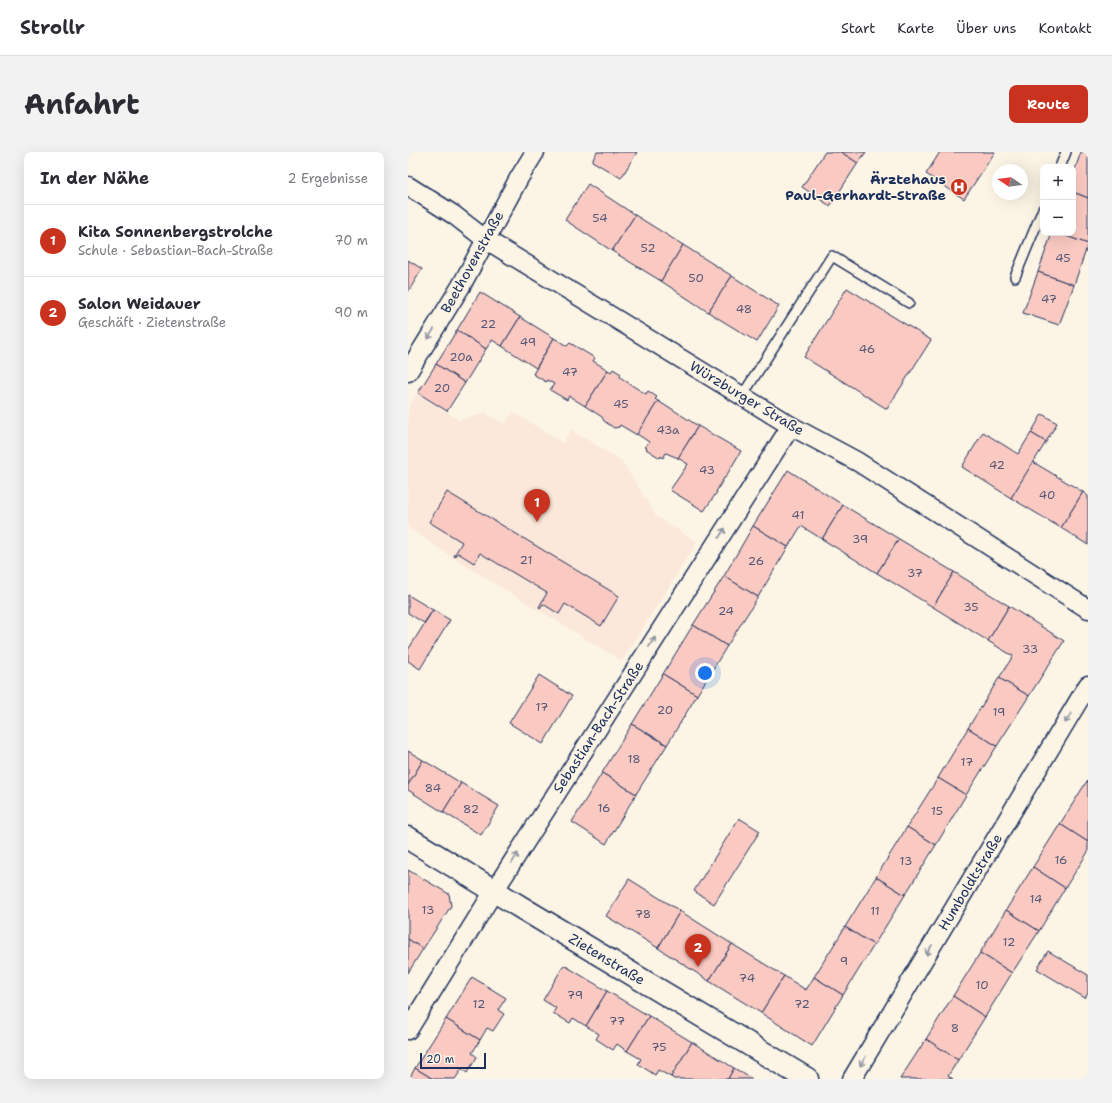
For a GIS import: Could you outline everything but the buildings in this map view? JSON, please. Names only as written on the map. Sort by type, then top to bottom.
[{"type":"street","name":"Beethovenstraße","points":[[408,372],[460,286],[519,178],[535,152]]},
{"type":"street","name":"Würzburger Straße","points":[[408,186],[454,215],[485,239],[791,426],[858,462],[1088,609]]},
{"type":"street","name":"Sebastian-Bach-Straße","points":[[408,1030],[494,891],[791,426]]},
{"type":"street","name":"Humboldtstraße","points":[[852,1079],[1088,685]]},
{"type":"street","name":"Zietenstraße","points":[[408,838],[808,1079]]},
{"type":"lane","points":[[1061,164],[1066,152]]},
{"type":"lane","points":[[1015,277],[1040,215]]},
{"type":"lane","points":[[742,396],[832,256],[909,303]]},
{"type":"shaded area","points":[[417,394],[459,420],[485,413],[505,424],[513,412],[563,443],[571,430],[622,461],[656,516],[697,542],[622,661],[461,563],[408,528],[408,408]]},
{"type":"place","name":"Ärztehaus Paul-Gerhardt-Straße","points":[[959,187]]},
{"type":"place","name":"Kita Sonnenbergstrolche","points":[[537,522]]},
{"type":"place","name":"Salon Weidauer","points":[[698,967]]}]
